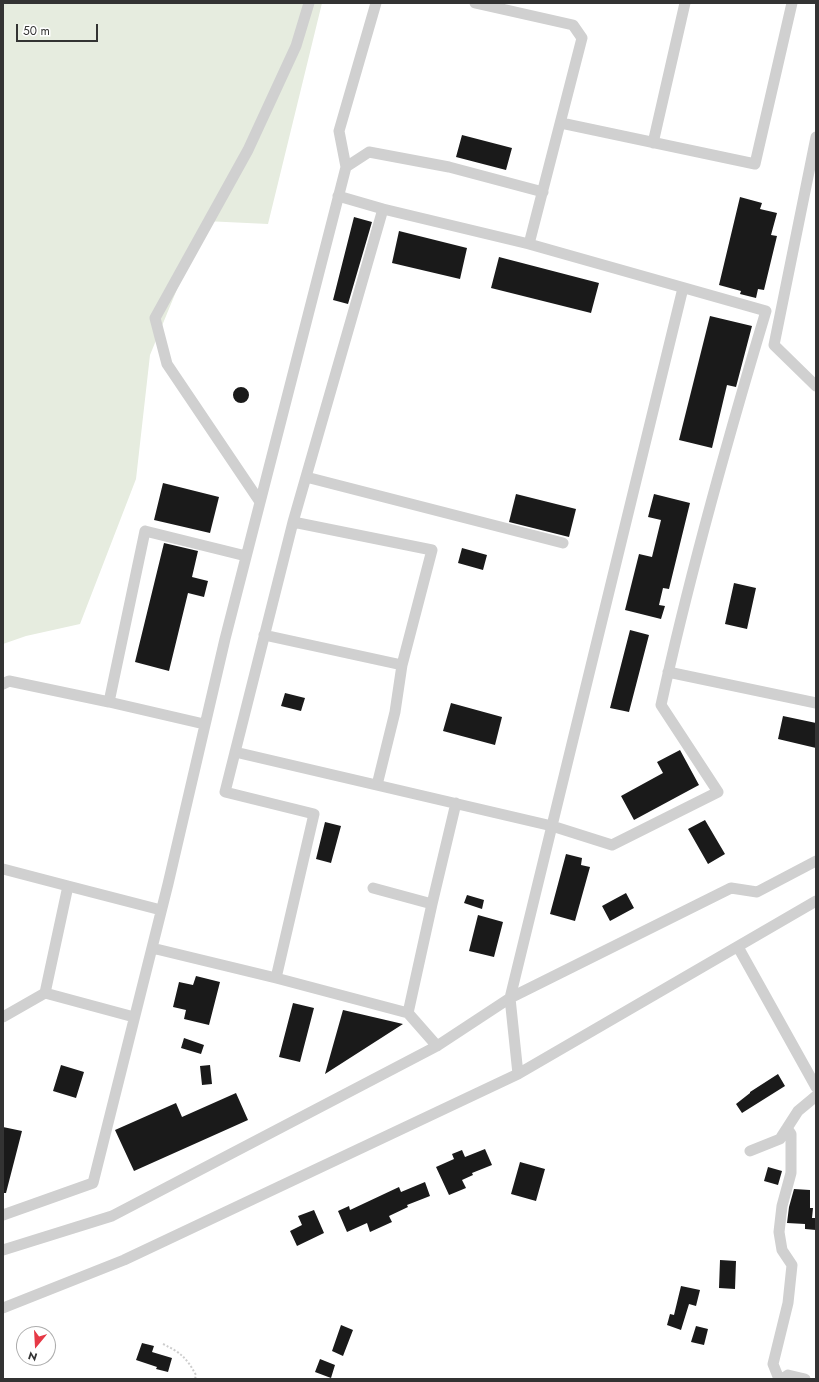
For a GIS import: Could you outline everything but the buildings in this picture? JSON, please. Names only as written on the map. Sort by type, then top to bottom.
[{"type":"street","points":[[260,502],[167,364],[155,318],[248,150],[296,46],[309,3]]},
{"type":"street","points":[[3,1215],[93,1183],[152,948],[204,724],[346,166],[339,131],[376,3]]},
{"type":"street","points":[[476,3],[573,25],[582,38],[529,244]]},
{"type":"street","points":[[653,143],[685,3]]},
{"type":"street","points":[[561,123],[755,164],[792,3]]},
{"type":"street","points":[[816,137],[774,345],[816,386]]},
{"type":"street","points":[[346,166],[369,152],[448,167],[543,192]]},
{"type":"street","points":[[235,752],[552,826],[612,845],[718,792],[661,705],[679,624],[728,440],[766,311],[529,244],[383,209],[338,196]]},
{"type":"street","points":[[276,978],[314,814],[225,792],[292,522],[383,209]]},
{"type":"street","points":[[518,1074],[510,998],[683,288]]},
{"type":"street","points":[[306,477],[563,543]]},
{"type":"street","points":[[292,522],[432,550],[402,665],[395,712],[377,785]]},
{"type":"street","points":[[109,702],[145,531],[246,556]]},
{"type":"street","points":[[264,635],[402,665]]},
{"type":"street","points":[[668,672],[816,703]]},
{"type":"street","points":[[3,684],[9,681],[204,724]]},
{"type":"street","points":[[408,1013],[456,803]]},
{"type":"street","points":[[3,1250],[112,1216],[437,1046],[510,998],[731,888],[757,892],[816,861]]},
{"type":"street","points":[[3,869],[161,910]]},
{"type":"street","points":[[45,993],[68,886]]},
{"type":"street","points":[[373,888],[432,904]]},
{"type":"street","points":[[3,1308],[124,1260],[518,1074],[816,901]]},
{"type":"street","points":[[738,947],[816,1087]]},
{"type":"street","points":[[152,948],[276,978],[408,1013],[437,1046]]},
{"type":"street","points":[[3,1017],[45,993],[134,1017]]},
{"type":"street","points":[[750,1151],[780,1139],[798,1111],[816,1096]]},
{"type":"street","points":[[787,1128],[791,1134],[791,1172],[782,1206],[780,1232],[782,1250],[792,1265],[788,1303],[773,1364],[781,1379],[788,1375],[805,1379]]},
{"type":"path","points":[[163,1344],[179,1352],[194,1371],[196,1375],[195,1379]]},
{"type":"shaded area","points":[[3,3],[322,3],[268,224],[205,221],[150,355],[136,479],[80,624],[26,636],[3,644]]}]
